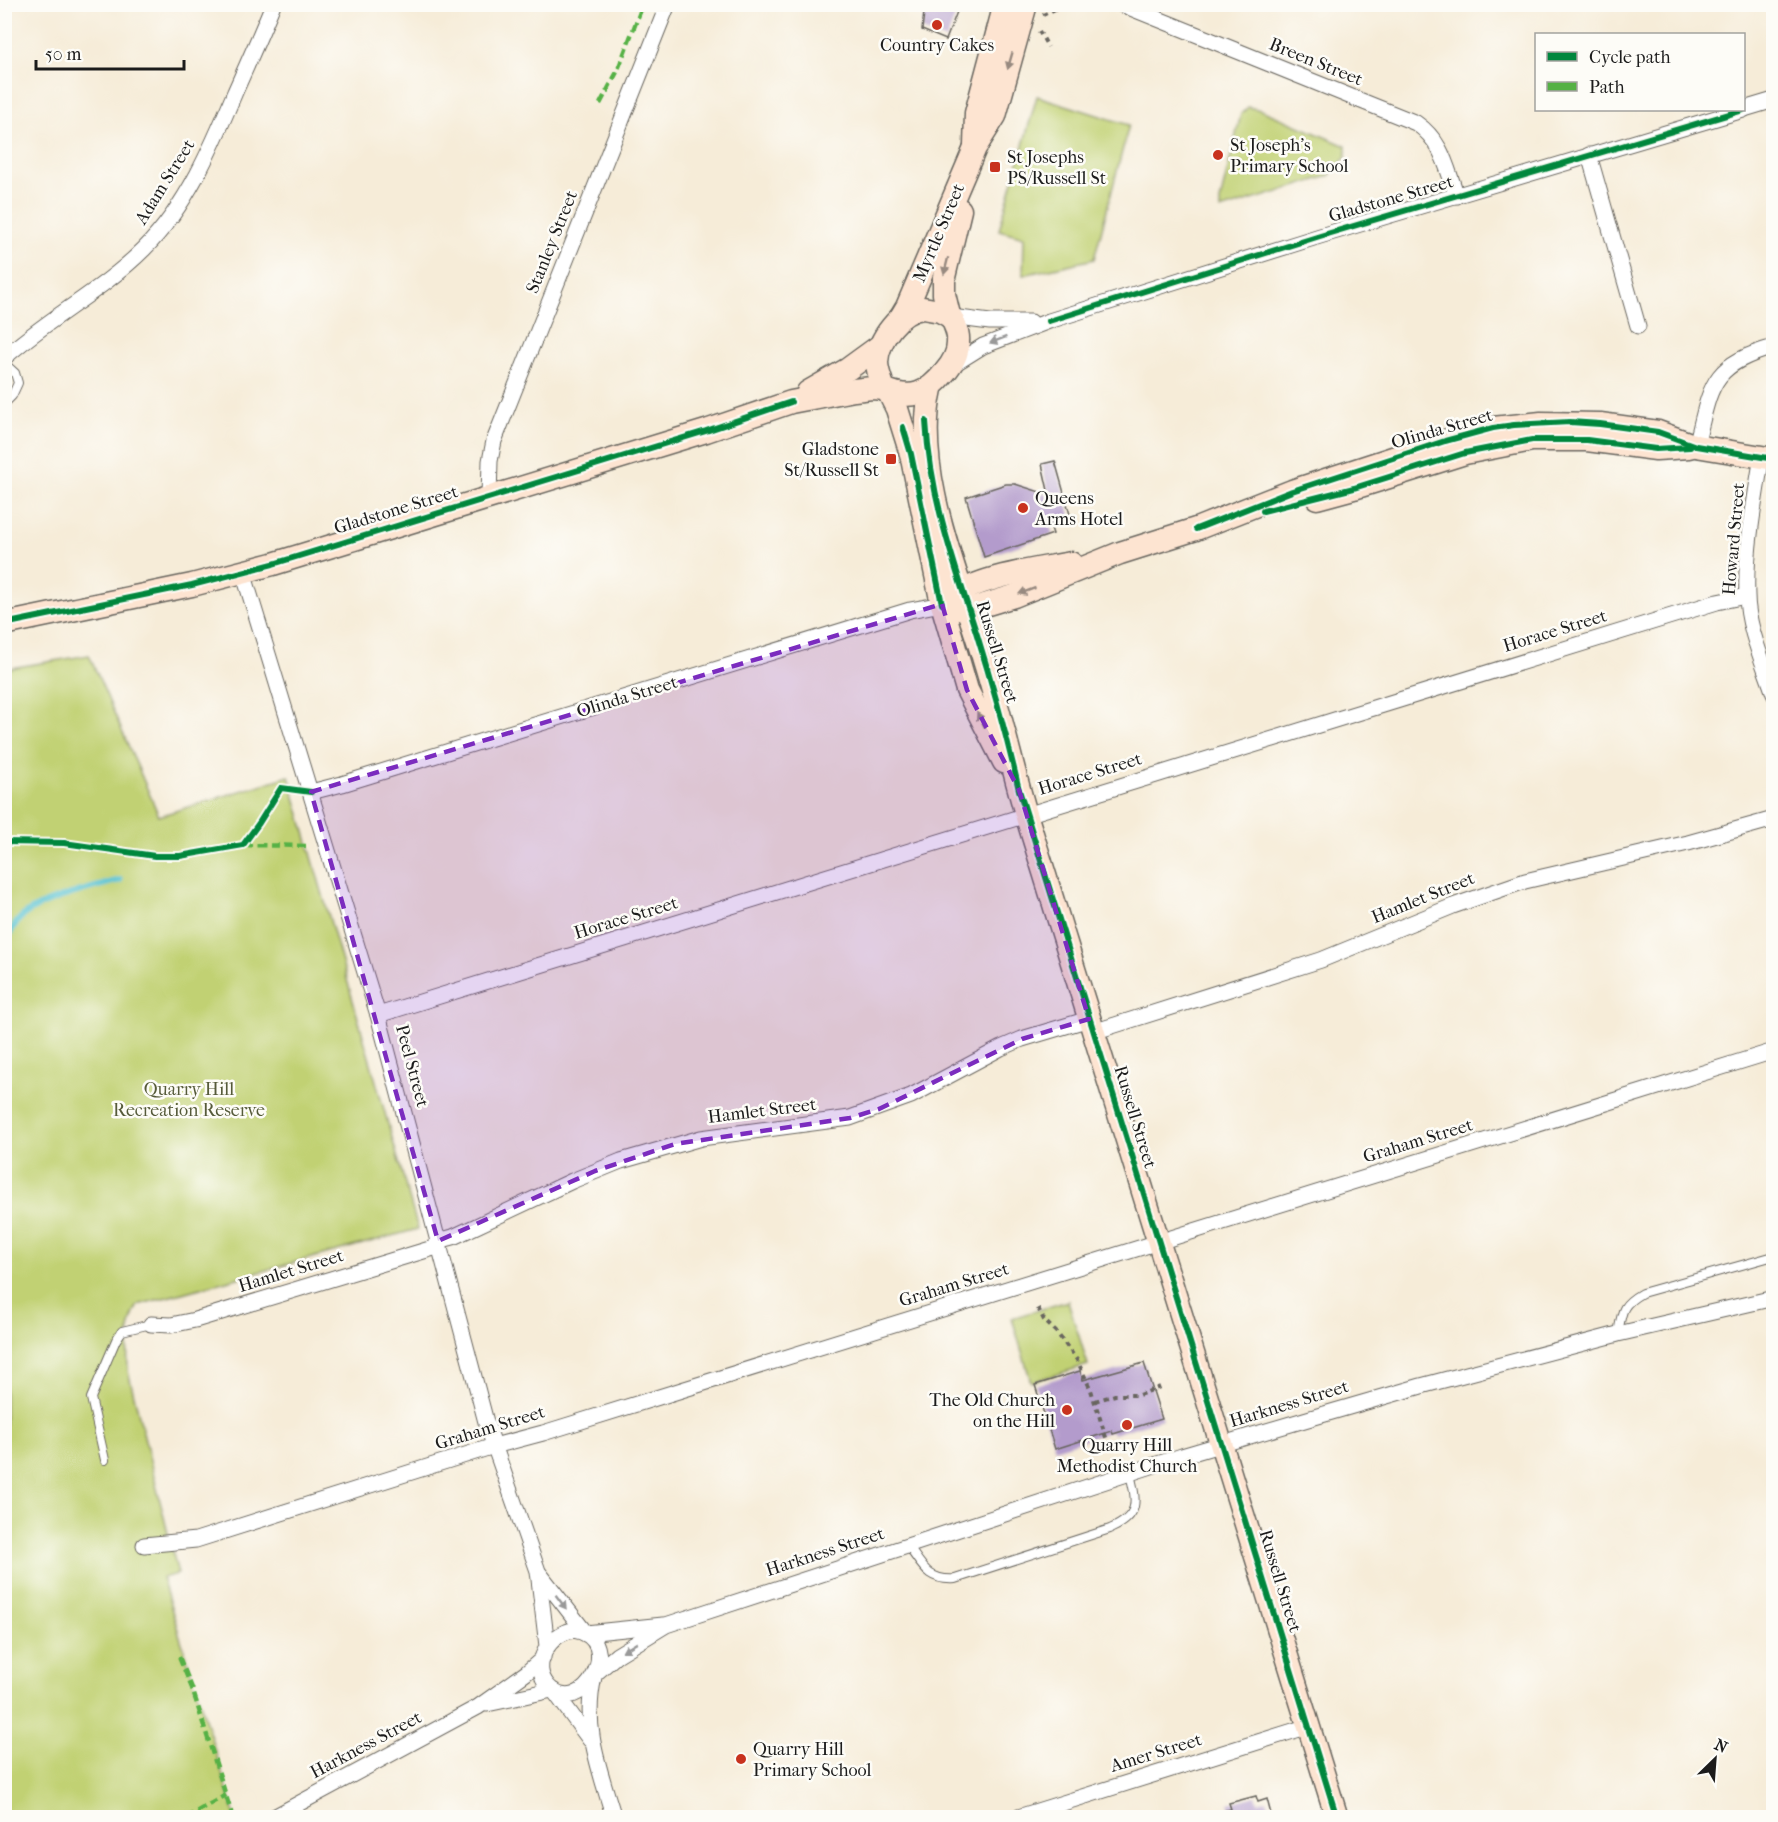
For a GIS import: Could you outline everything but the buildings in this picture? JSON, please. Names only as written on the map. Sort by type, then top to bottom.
[{"type":"main road","name":"Myrtle Street","points":[[950,316],[944,294],[944,277],[975,148],[976,113],[1005,4]]},
{"type":"main road","name":"Myrtle Street","points":[[901,317],[975,148],[995,116],[1026,4]]},
{"type":"main road","points":[[923,308],[950,316],[958,340],[956,354],[950,366],[931,389],[905,395],[886,390],[877,362],[881,345],[901,317],[912,310],[923,308]]},
{"type":"main road","name":"Gladstone Street","points":[[790,402],[848,369],[881,345]]},
{"type":"main road","name":"Gladstone Street","points":[[4,624],[243,572],[706,431],[790,402],[854,390],[872,388],[886,390]]},
{"type":"main road","name":"Russell Street","points":[[931,389],[926,421],[931,470],[942,525],[1003,723],[1026,814],[1337,1818]]},
{"type":"main road","name":"Russell Street","points":[[886,390],[897,410],[911,454],[942,604],[967,690],[1019,790]]},
{"type":"main road","name":"Olinda Street","points":[[942,604],[965,600],[1011,575],[1120,553],[1196,529],[1354,488],[1465,453],[1495,446],[1532,440],[1564,439],[1656,449],[1696,446],[1770,457]]},
{"type":"street","name":"Adam Street","points":[[4,360],[36,332],[118,272],[157,235],[194,180],[217,135],[273,4]]},
{"type":"street","name":"Stanley Street","points":[[489,497],[490,461],[494,441],[668,4]]},
{"type":"street","name":"Breen Street","points":[[1121,4],[1416,123],[1425,129],[1437,143],[1457,196]]},
{"type":"street","name":"Gladstone Street","points":[[1745,108],[1773,100]]},
{"type":"street","name":"Gladstone Street","points":[[950,366],[982,346],[1049,321],[1736,111]]},
{"type":"street","points":[[1589,155],[1638,326]]},
{"type":"street","name":"Gladstone Street","points":[[950,316],[979,322],[1049,321]]},
{"type":"street","points":[[1696,446],[1707,401],[1718,377],[1737,360],[1773,347]]},
{"type":"street","name":"Howard Street","points":[[1770,457],[1750,542],[1746,596],[1751,624],[1773,694]]},
{"type":"street","name":"Peel Street","points":[[243,572],[378,1015],[494,1446],[538,1571],[545,1652]]},
{"type":"street","name":"Horace Street","points":[[378,1015],[1716,602],[1746,596]]},
{"type":"street","name":"Olinda Street","points":[[311,792],[910,610],[942,604]]},
{"type":"street","name":"Hamlet Street","points":[[151,1324],[171,1325],[195,1320],[439,1244],[595,1171],[675,1144],[734,1132],[850,1118],[911,1096],[1022,1039],[1091,1025],[1321,960],[1444,909],[1525,880],[1688,843],[1773,819]]},
{"type":"street","name":"Graham Street","points":[[144,1545],[196,1540],[1773,1051]]},
{"type":"street","name":"Harkness Street","points":[[585,1632],[666,1625],[1222,1444],[1421,1386],[1618,1334],[1773,1298]]},
{"type":"street","name":"Peel Street","points":[[538,1571],[585,1632]]},
{"type":"street","name":"Harkness Street","points":[[595,1675],[617,1655],[666,1625]]},
{"type":"street","points":[[592,1743],[542,1675],[545,1652],[558,1634],[566,1631],[585,1632],[598,1649],[595,1675],[589,1696],[592,1743],[614,1818]]},
{"type":"street","name":"Harkness Street","points":[[272,1818],[478,1707],[526,1673],[545,1652]]},
{"type":"street","points":[[553,1691],[565,1695],[573,1694],[587,1686],[595,1675]]},
{"type":"street","name":"Harkness Street","points":[[478,1707],[553,1691]]},
{"type":"street","name":"Amer Street","points":[[1015,1818],[1309,1726]]},
{"type":"lane","points":[[4,360],[15,373],[18,382],[12,396],[4,404]]},
{"type":"lane","points":[[1618,1334],[1624,1307],[1642,1293],[1773,1256]]},
{"type":"lane","points":[[105,1460],[91,1398],[122,1331],[151,1324]]},
{"type":"lane","points":[[908,1546],[930,1575],[945,1580],[955,1579],[1110,1529],[1125,1522],[1132,1514],[1136,1503],[1130,1474]]},
{"type":"path","points":[[1038,1308],[1044,1320],[1058,1332],[1077,1360],[1095,1401],[1109,1447]]},
{"type":"path","points":[[1095,1401],[1115,1395],[1139,1395],[1160,1387]]},
{"type":"highlighted area","points":[[942,604],[967,690],[1019,790],[1089,1019],[1022,1039],[879,1109],[850,1118],[675,1144],[595,1171],[438,1241],[311,792]]},
{"type":"green space","points":[[1037,96],[1129,125],[1094,259],[1023,275],[1024,237],[999,230]]},
{"type":"green space","points":[[1248,107],[1261,110],[1346,146],[1346,157],[1329,176],[1220,210],[1220,201],[1241,114]]},
{"type":"green space","name":"Quarry Hill Recreation Reserve","points":[[89,655],[159,816],[289,776],[418,1229],[138,1305],[131,1320],[128,1371],[178,1574],[162,1578],[234,1818],[5,1818],[5,669]]},
{"type":"green space","points":[[1068,1301],[1088,1365],[1031,1382],[1012,1318]]},
{"type":"waterway","points":[[4,946],[18,921],[32,909],[70,894],[120,880]]},
{"type":"marked path","points":[[600,104],[617,72],[643,4]]},
{"type":"marked path","points":[[243,845],[310,846]]},
{"type":"marked path","points":[[179,1657],[192,1688],[233,1818]]},
{"type":"marked path","points":[[185,1818],[226,1795]]},
{"type":"cycle path","points":[[1049,321],[1320,236],[1740,111]]},
{"type":"cycle path","points":[[4,624],[192,585],[273,564],[706,431],[791,402]]},
{"type":"cycle path","points":[[926,421],[932,476],[944,530],[989,673],[1019,790],[1337,1818]]},
{"type":"cycle path","points":[[1196,529],[1292,491],[1445,441],[1493,428],[1514,425],[1570,422],[1600,424],[1658,432],[1696,446],[1774,459]]},
{"type":"cycle path","points":[[903,427],[911,454],[942,604]]},
{"type":"cycle path","points":[[1263,511],[1354,488],[1465,453],[1532,440],[1587,440],[1656,449],[1690,447]]},
{"type":"cycle path","points":[[4,842],[64,843],[155,856],[180,856],[243,845],[281,788],[311,792]]},
{"type":"place","name":"Country Cakes","points":[[937,25]]},
{"type":"place","name":"St Joseph's Primary School","points":[[1218,155]]},
{"type":"place","name":"St Josephs PS/Russell St","points":[[995,167]]},
{"type":"place","name":"Gladstone St/Russell St","points":[[891,459]]},
{"type":"place","name":"Queens Arms Hotel","points":[[1023,508]]},
{"type":"place","name":"The Old Church on the Hill","points":[[1067,1410]]},
{"type":"place","name":"Quarry Hill Methodist Church","points":[[1127,1425]]},
{"type":"place","name":"Quarry Hill Primary School","points":[[741,1759]]}]
